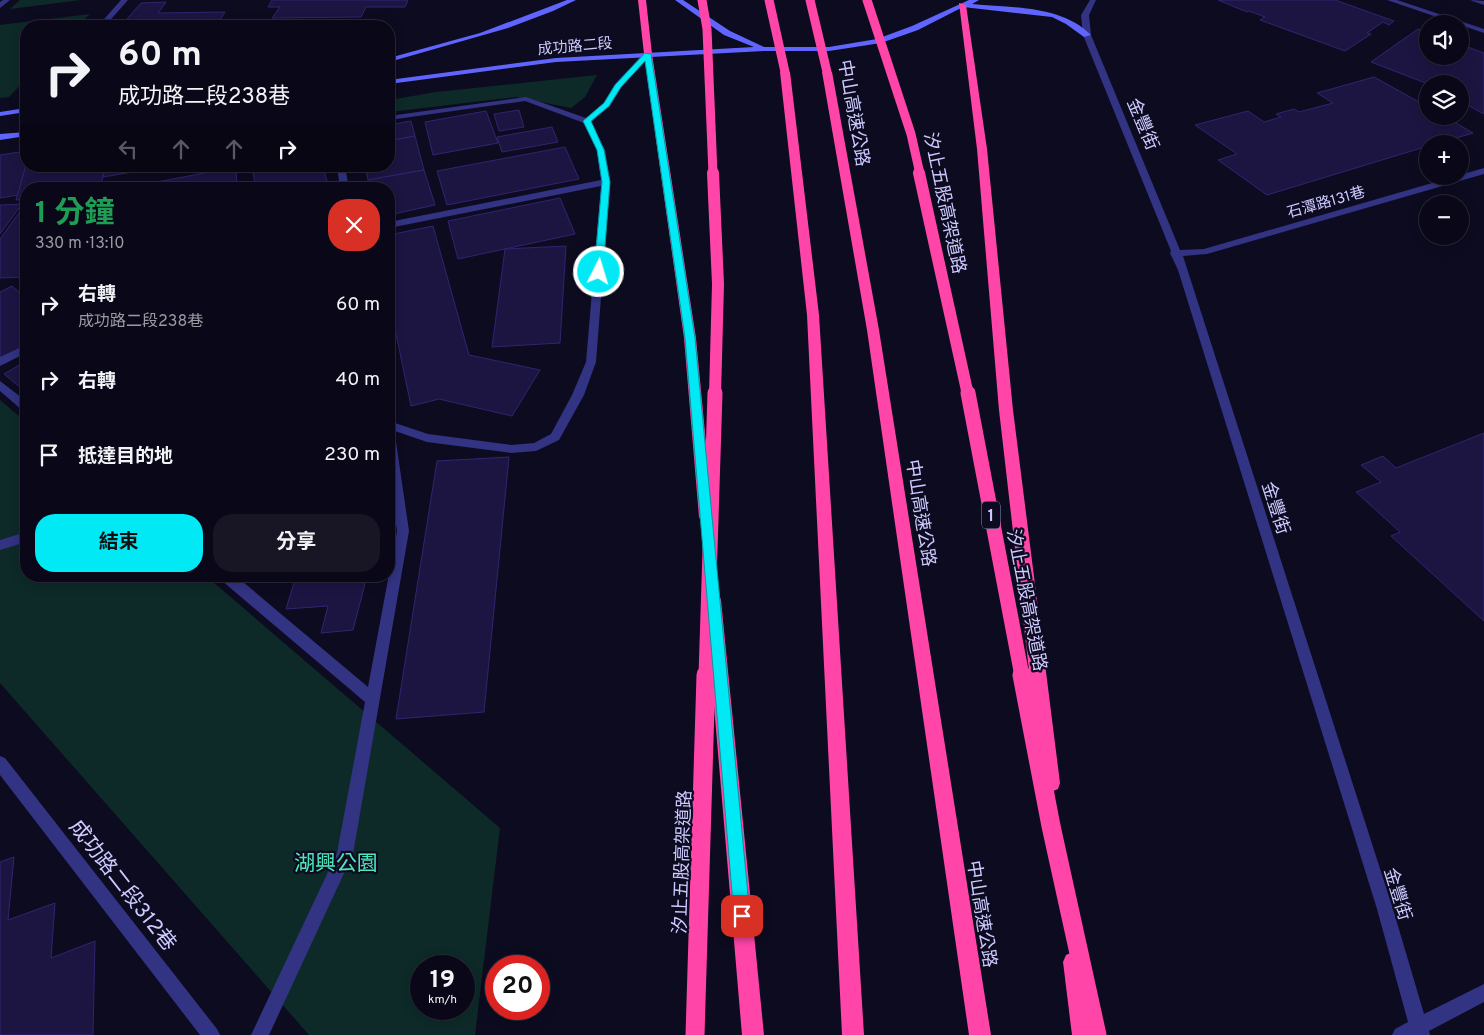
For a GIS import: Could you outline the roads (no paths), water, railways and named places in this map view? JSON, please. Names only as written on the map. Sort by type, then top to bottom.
[{"type":"highway","points":[[642,0],[648,54],[690,338],[753,1035]]},
{"type":"highway","name":"汐止五股高架道路","points":[[695,1035],[718,284],[707,29],[702,0]]},
{"type":"highway","points":[[769,0],[785,72],[813,315],[853,1035]]},
{"type":"highway","name":"中山高速公路","points":[[810,0],[827,72],[873,330],[980,1035]]},
{"type":"highway","name":"汐止五股高架道路","points":[[866,0],[911,134],[970,409],[1051,826],[1098,1035]]},
{"type":"highway","points":[[961,2],[982,149],[1006,410],[1083,1035]]},
{"type":"main road","name":"成功路二段","points":[[395,59],[433,50],[546,13],[573,0]]},
{"type":"main road","name":"成功路二段","points":[[678,0],[728,33],[764,49]]},
{"type":"main road","name":"成功路二段","points":[[395,81],[556,60],[764,49],[829,49],[878,41],[915,28],[961,2],[976,0]]},
{"type":"main road","points":[[961,2],[1053,15],[1068,22],[1087,35]]},
{"type":"main road","points":[[0,114],[20,110]]},
{"type":"main road","points":[[0,137],[20,135]]},
{"type":"street","points":[[0,6],[7,0]]},
{"type":"street","points":[[107,20],[125,0]]},
{"type":"street","name":"金豐街","points":[[1093,0],[1085,15],[1087,35],[1164,218],[1175,253],[1183,270],[1385,909],[1420,1030]]},
{"type":"street","points":[[1390,0],[1484,31]]},
{"type":"street","points":[[1474,0],[1484,3]]},
{"type":"street","points":[[587,121],[607,104],[618,86],[648,54]]},
{"type":"street","points":[[395,117],[526,99],[587,121],[601,150],[606,182],[591,362],[578,395],[555,436],[536,447],[511,449],[426,438],[395,428]]},
{"type":"street","name":"石潭路131巷","points":[[1175,253],[1204,252],[1484,170]]},
{"type":"street","points":[[395,224],[606,182]]},
{"type":"street","points":[[0,362],[20,352]]},
{"type":"street","points":[[0,385],[20,402]]},
{"type":"street","points":[[395,476],[403,531],[395,576]]},
{"type":"street","points":[[0,545],[20,538]]},
{"type":"street","points":[[233,582],[373,700]]},
{"type":"street","points":[[260,1035],[345,854],[394,582]]},
{"type":"street","name":"成功路二段312巷","points":[[0,763],[211,1035]]},
{"type":"street","points":[[1401,1035],[1420,1030],[1484,993]]},
{"type":"park label","name":"湖興公園","points":[[336,863]]}]
